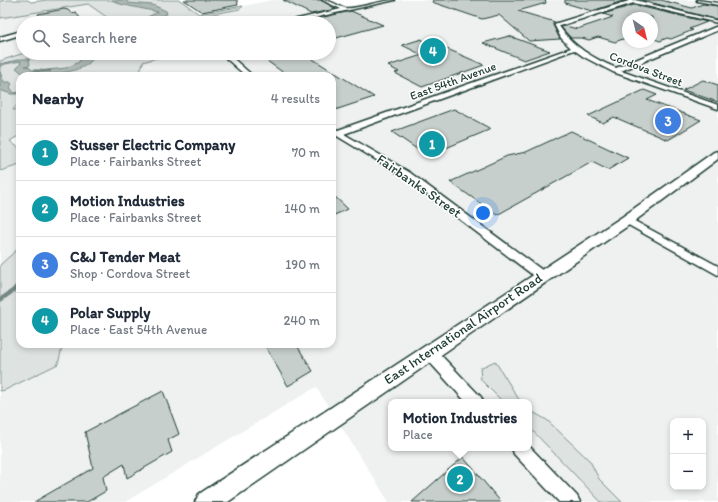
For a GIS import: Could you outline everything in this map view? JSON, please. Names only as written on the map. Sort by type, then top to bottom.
[{"type":"main road","name":"East International Airport Road","points":[[208,502],[542,276],[628,220],[718,154]]},
{"type":"street","points":[[324,0],[346,10]]},
{"type":"street","points":[[317,16],[393,0]]},
{"type":"street","points":[[699,0],[718,4]]},
{"type":"street","points":[[632,1],[718,22]]},
{"type":"street","name":"Cordova Street","points":[[632,1],[556,25],[560,35],[597,62],[615,71],[718,108]]},
{"type":"street","points":[[615,71],[718,28]]},
{"type":"street","points":[[0,39],[16,35]]},
{"type":"street","name":"East 54th Avenue","points":[[336,131],[576,48]]},
{"type":"street","points":[[231,60],[245,72]]},
{"type":"street","name":"Fairbanks Street","points":[[336,132],[406,174],[542,276]]},
{"type":"street","points":[[628,220],[718,271]]},
{"type":"street","points":[[429,352],[473,399]]},
{"type":"street","points":[[523,451],[571,502]]},
{"type":"shaded area","points":[[112,0],[126,0],[128,3],[153,5],[166,11],[167,14],[161,16],[150,16],[158,12],[120,4]]},
{"type":"shaded area","points":[[180,0],[199,14],[243,6],[240,9],[207,16],[105,16],[88,4],[0,18],[0,1]]},
{"type":"shaded area","points":[[272,0],[321,0],[339,8],[306,16],[200,16]]},
{"type":"shaded area","points":[[401,0],[718,0],[718,502],[389,502],[316,387],[125,502],[0,502],[0,391],[5,390],[58,364],[62,348],[336,348],[336,72],[140,72],[143,62],[150,60],[336,60],[336,16],[325,16]]},
{"type":"shaded area","points":[[88,4],[105,16],[16,16],[16,56],[0,61],[0,18]]},
{"type":"shaded area","points":[[16,56],[16,60],[150,60],[143,62],[140,72],[16,72],[16,106],[13,110],[16,110],[16,137],[10,141],[16,146],[16,166],[0,171],[0,61]]},
{"type":"shaded area","points":[[17,60],[29,60],[30,65],[25,66],[32,70],[41,70],[38,72],[21,72],[16,68],[21,61],[5,64],[0,67],[0,64]]},
{"type":"shaded area","points":[[80,60],[92,60],[87,65],[74,70],[64,72],[44,72],[47,70],[66,68],[79,62]]},
{"type":"shaded area","points":[[0,72],[4,82],[10,82],[12,84],[10,87],[16,94],[11,94],[0,90]]},
{"type":"shaded area","points":[[16,166],[16,251],[0,265],[0,171]]},
{"type":"shaded area","points":[[16,251],[16,348],[62,348],[58,364],[5,390],[0,391],[0,265]]},
{"type":"shaded area","points":[[495,361],[519,399],[500,399],[481,380],[480,368]]},
{"type":"shaded area","points":[[532,412],[547,420],[590,461],[599,479],[622,502],[601,502],[532,430]]},
{"type":"building","points":[[184,0],[237,0],[238,5],[202,12]]},
{"type":"building","points":[[283,0],[321,0],[336,9],[311,14]]},
{"type":"building","points":[[433,0],[545,0],[546,3],[518,11],[555,22],[553,25],[560,39],[529,41],[499,15],[482,19],[432,2]]},
{"type":"building","points":[[565,0],[626,0],[592,11],[565,3]]},
{"type":"building","points":[[641,0],[661,0],[692,8],[703,4],[718,6],[718,18],[715,19]]},
{"type":"building","points":[[634,5],[707,22],[689,29],[693,30],[671,39],[667,38],[660,41],[658,40],[658,12],[622,12],[622,39],[615,42],[598,37],[589,40],[582,38],[571,38],[561,27],[566,26],[577,29],[613,17],[603,14]]},
{"type":"building","points":[[64,9],[71,13],[76,12],[79,16],[39,16],[38,14]]},
{"type":"building","points":[[351,11],[383,25],[336,38],[336,16],[328,16]]},
{"type":"building","points":[[509,36],[550,51],[524,60],[483,43]]},
{"type":"building","points":[[422,39],[423,41],[429,41],[484,65],[422,87],[395,73],[399,72],[388,66],[422,55],[402,45]]},
{"type":"building","points":[[266,60],[314,60],[334,72],[282,72]]},
{"type":"building","points":[[336,73],[374,97],[336,110]]},
{"type":"building","points":[[703,80],[718,85],[718,102],[683,90]]},
{"type":"building","points":[[644,90],[657,95],[647,100],[701,120],[668,140],[614,117],[603,123],[588,116]]},
{"type":"building","points":[[454,109],[491,129],[427,156],[392,132]]},
{"type":"building","points":[[571,131],[628,158],[608,170],[592,162],[497,215],[450,182],[507,156],[526,152]]},
{"type":"building","points":[[336,198],[348,209],[336,214]]},
{"type":"building","points":[[266,348],[299,348],[313,371],[288,386]]},
{"type":"building","points":[[163,391],[179,434],[168,440],[172,452],[127,478],[124,464],[103,477],[106,491],[87,502],[34,502],[93,468],[85,432]]},
{"type":"building","points":[[463,457],[501,502],[412,502]]},
{"type":"waterway","points":[[35,71],[50,71]]},
{"type":"waterway","points":[[0,300],[16,288]]},
{"type":"place","name":"Polar Supply","points":[[433,51]]},
{"type":"place","name":"C&J Tender Meat","points":[[668,121]]},
{"type":"place","name":"Stusser Electric Company","points":[[432,144]]},
{"type":"place","name":"Motion Industries","points":[[460,479]]}]
